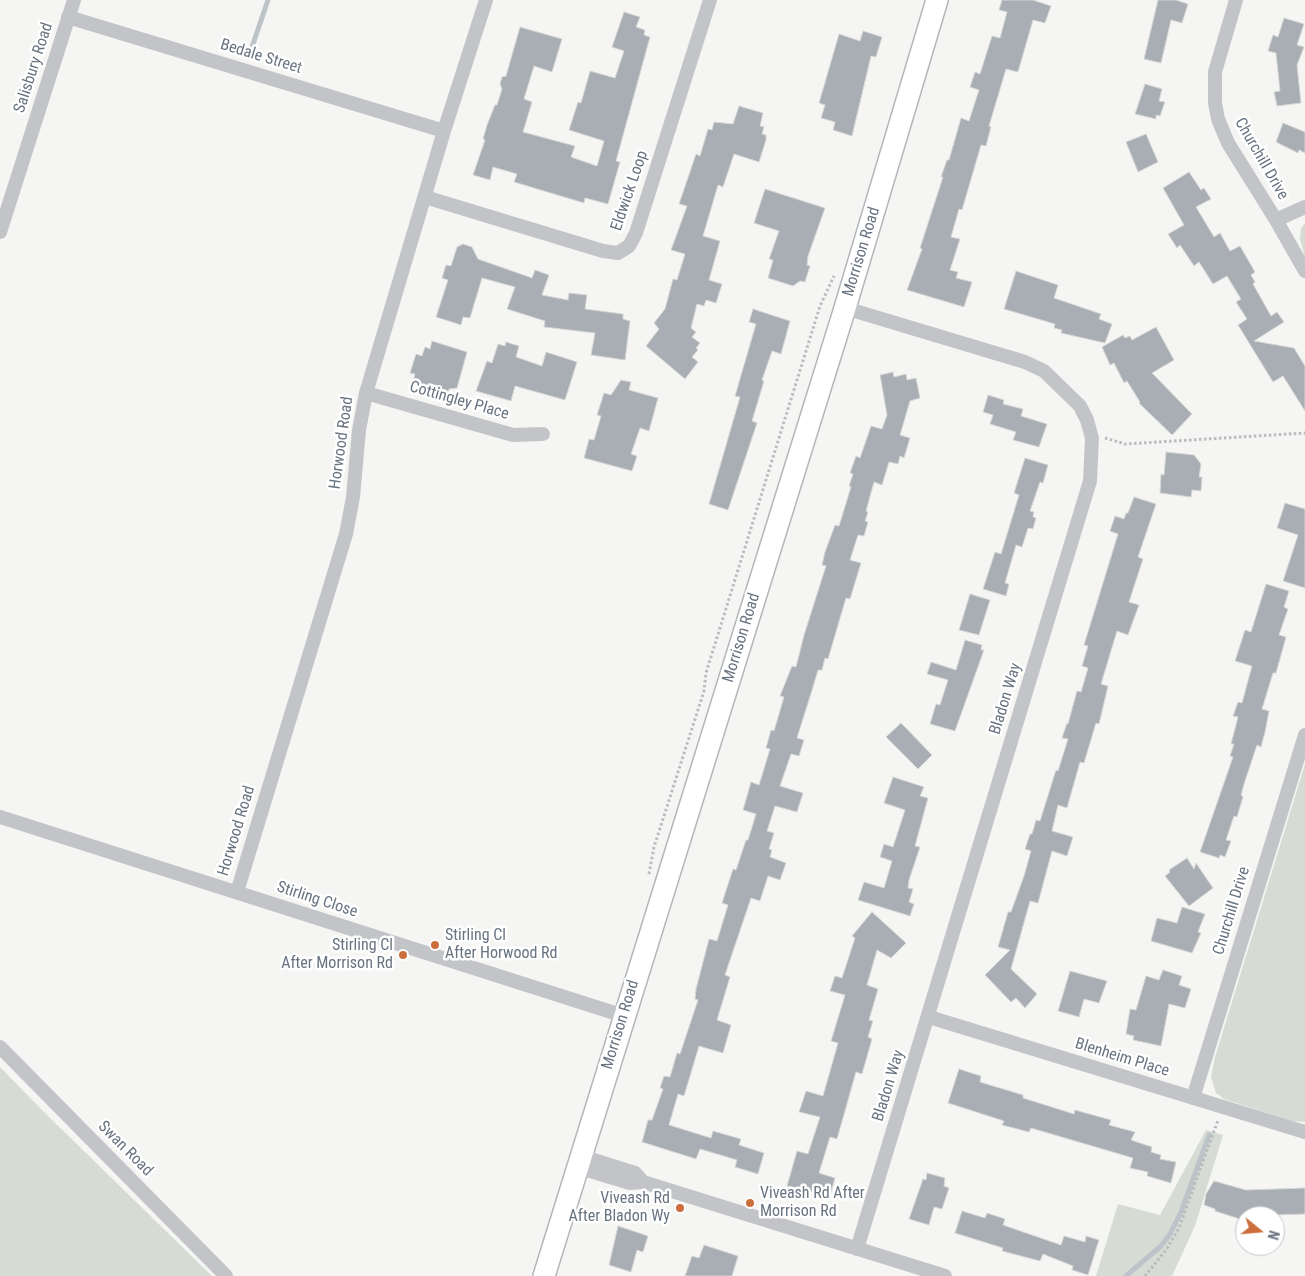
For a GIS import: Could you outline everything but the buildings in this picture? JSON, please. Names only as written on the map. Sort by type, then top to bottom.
[{"type":"main road","name":"Morrison Road","points":[[544,1276],[845,308],[938,0]]},
{"type":"street","name":"Salisbury Road","points":[[0,232],[4,202],[74,0]]},
{"type":"street","name":"Horwood Road","points":[[236,892],[346,534],[353,497],[359,430],[366,393],[426,197],[444,131],[486,0]]},
{"type":"street","name":"Eldwick Loop","points":[[426,197],[603,251],[618,253],[629,246],[636,233],[710,0]]},
{"type":"street","name":"Churchill Drive","points":[[1236,0],[1215,72],[1215,103],[1218,119],[1228,143],[1305,271]]},
{"type":"street","name":"Bedale Street","points":[[68,17],[444,131]]},
{"type":"street","points":[[1276,220],[1305,206]]},
{"type":"street","name":"Bladon Way","points":[[845,308],[1025,362],[1044,371],[1080,406],[1088,420],[1092,438],[1090,482],[857,1249]]},
{"type":"street","name":"Cottingley Place","points":[[366,393],[513,435],[543,434]]},
{"type":"street","name":"Churchill Drive","points":[[1193,1098],[1305,735]]},
{"type":"street","name":"Stirling Close","points":[[0,817],[624,1016]]},
{"type":"street","name":"Blenheim Place","points":[[929,1017],[1305,1132]]},
{"type":"street","name":"Swan Road","points":[[0,1047],[226,1276]]},
{"type":"street","points":[[579,1162],[630,1183],[643,1182],[945,1276]]},
{"type":"path","points":[[647,881],[654,847],[704,691],[706,674],[820,306],[836,270]]},
{"type":"path","points":[[1092,438],[1099,436],[1125,444],[1305,433]]},
{"type":"path","points":[[1145,1276],[1166,1250],[1179,1228],[1220,1114]]},
{"type":"shaded area","points":[[1305,223],[1305,257],[1300,239],[1301,228]]},
{"type":"shaded area","points":[[1305,764],[1305,1122],[1292,1121],[1224,1099],[1216,1093],[1211,1077],[1215,1057]]},
{"type":"shaded area","points":[[0,1067],[44,1112],[212,1276],[0,1276]]},
{"type":"shaded area","points":[[1206,1130],[1223,1135],[1195,1226],[1172,1276],[1096,1276],[1118,1204],[1160,1215]]},
{"type":"waterway","points":[[252,47],[268,0]]},
{"type":"waterway","points":[[1126,1276],[1161,1246],[1170,1234],[1181,1212],[1209,1135]]},
{"type":"place","name":"Stirling Cl After Horwood Rd","points":[[435,945]]},
{"type":"place","name":"Stirling Cl After Morrison Rd","points":[[403,955]]},
{"type":"place","name":"Viveash Rd After Morrison Rd","points":[[750,1203]]},
{"type":"place","name":"Viveash Rd After Bladon Wy","points":[[680,1208]]}]
